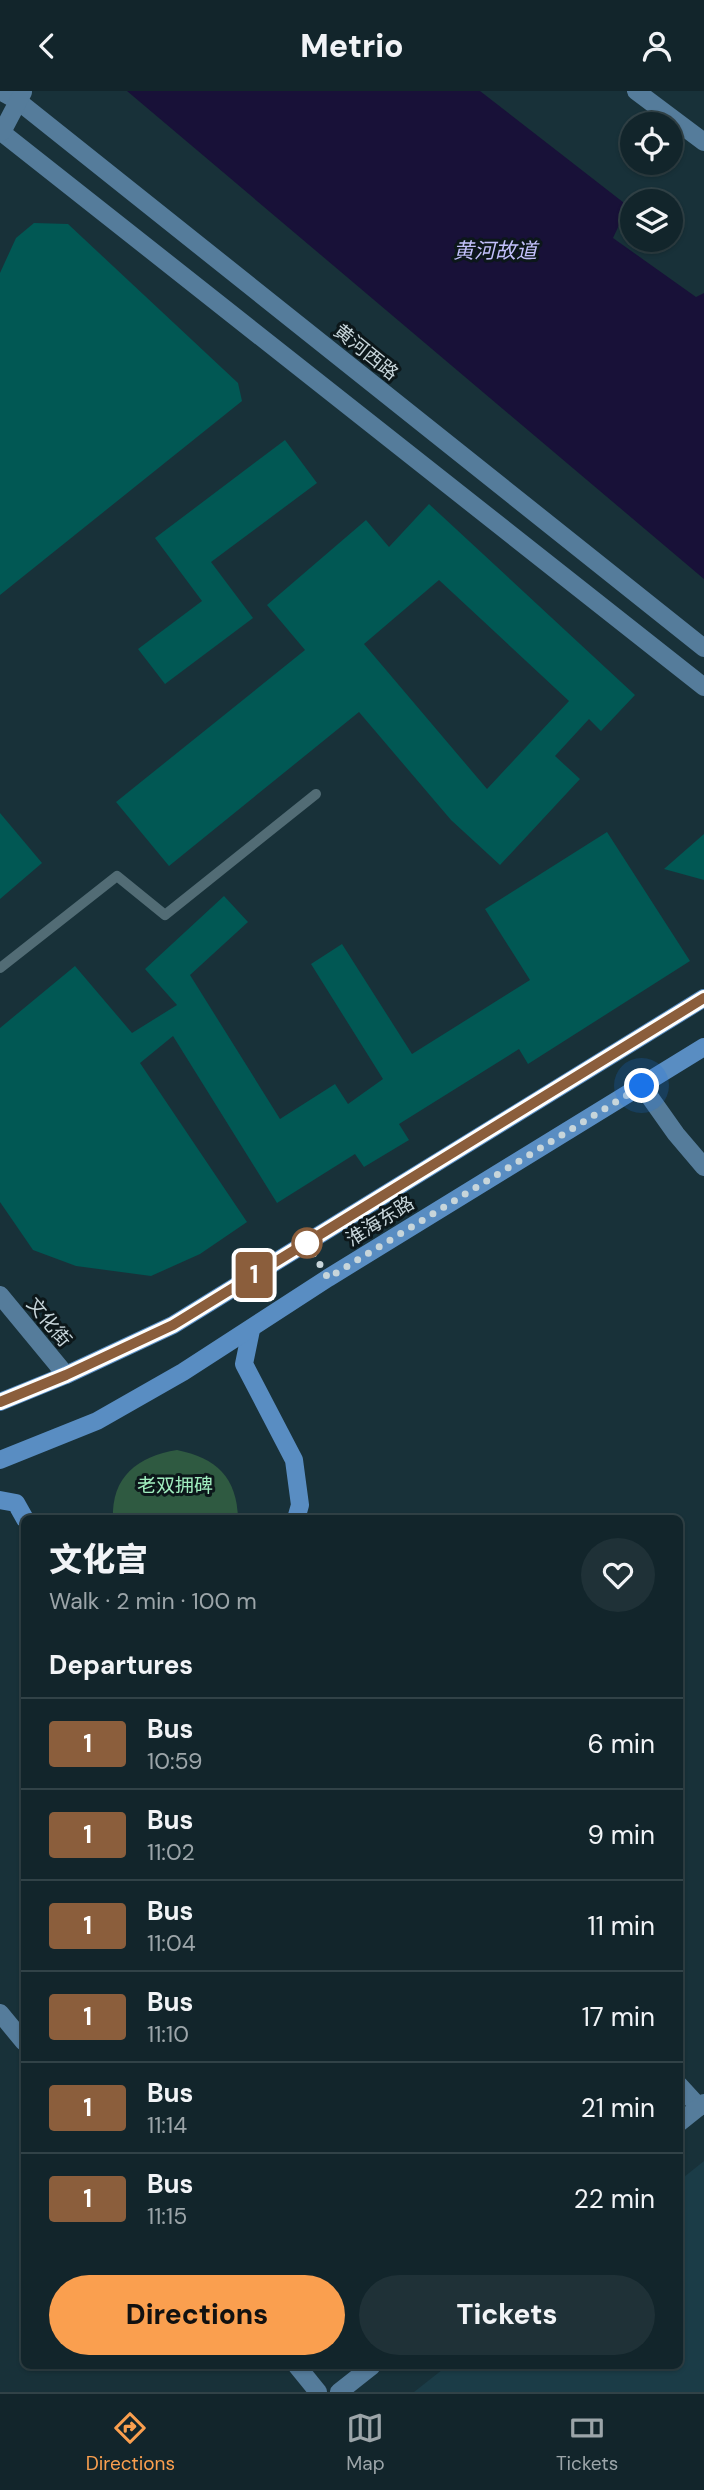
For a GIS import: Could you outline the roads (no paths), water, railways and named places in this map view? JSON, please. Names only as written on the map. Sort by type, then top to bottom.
[{"type":"main road","name":"黄河西路","points":[[1,91],[21,96],[704,648]]},
{"type":"main road","points":[[636,91],[704,142]]},
{"type":"main road","points":[[21,96],[1,132],[704,687]]},
{"type":"main road","name":"淮海东路","points":[[0,1402],[66,1375],[173,1325],[704,998]]},
{"type":"main road","name":"淮海东路","points":[[0,1461],[97,1421],[183,1372],[328,1278],[704,1047]]},
{"type":"main road","points":[[642,1086],[676,1134],[704,1167]]},
{"type":"main road","name":"文化街","points":[[0,1296],[66,1375]]},
{"type":"main road","points":[[251,1329],[244,1364],[295,1460],[300,1505],[297,1515]]},
{"type":"main road","points":[[0,1500],[16,1503],[23,1515]]},
{"type":"main road","points":[[0,2013],[21,2038]]},
{"type":"main road","points":[[683,2089],[701,2105],[683,2120]]},
{"type":"main road","points":[[299,2369],[318,2392]]},
{"type":"main road","points":[[339,2392],[368,2369]]},
{"type":"lane","points":[[0,968],[117,876],[164,915],[316,794]]},
{"type":"water","name":"黄河故道","points":[[127,91],[480,91],[620,200],[620,223],[613,238],[620,243],[620,252],[633,252],[696,297],[704,293],[704,579]]},
{"type":"park label","name":"老双拥碑","points":[[175,1485]]}]
